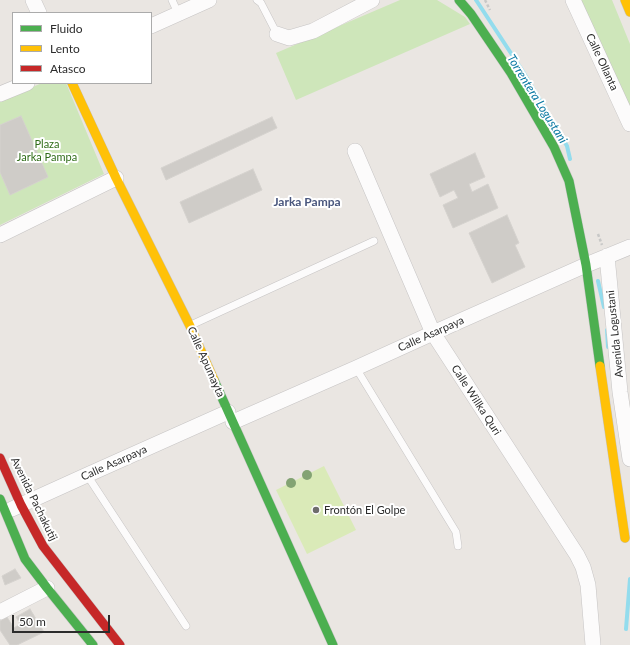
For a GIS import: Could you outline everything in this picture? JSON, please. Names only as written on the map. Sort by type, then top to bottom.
[{"type":"street","points":[[33,0],[39,12]]},
{"type":"street","points":[[152,25],[175,6],[208,0]]},
{"type":"street","points":[[277,34],[289,38],[313,31],[372,0]]},
{"type":"street","points":[[459,0],[471,14],[511,73],[554,147],[569,181],[586,265],[625,538]]},
{"type":"street","name":"Calle Ollanta","points":[[573,0],[630,124]]},
{"type":"street","points":[[625,0],[630,12]]},
{"type":"street","points":[[0,94],[24,84]]},
{"type":"street","name":"Calle Apumayta","points":[[72,84],[116,178],[190,326],[333,645]]},
{"type":"street","name":"Calle Willka Quri","points":[[355,151],[433,333],[583,567],[588,585],[593,645]]},
{"type":"street","points":[[0,235],[116,178]]},
{"type":"street","name":"Calle Asarpaya","points":[[2,508],[21,505],[86,475],[356,368],[586,265],[630,247]]},
{"type":"street","name":"Avenida Logustani","points":[[607,256],[620,392],[630,459]]},
{"type":"street","name":"Avenida Pachakutij","points":[[0,458],[21,505],[43,546],[120,645]]},
{"type":"street","points":[[2,508],[26,559],[47,588],[93,645]]},
{"type":"street","points":[[0,612],[47,588]]},
{"type":"lane","points":[[257,0],[261,3],[277,34]]},
{"type":"lane","points":[[190,326],[374,241]]},
{"type":"lane","points":[[356,368],[456,532],[458,546]]},
{"type":"lane","points":[[86,475],[186,626]]},
{"type":"green space","points":[[400,0],[437,0],[465,17],[470,24],[296,100],[276,53]]},
{"type":"green space","points":[[581,0],[612,0],[630,44],[630,107]]},
{"type":"green space","name":"Plaza Jarka Pampa","points":[[40,84],[66,84],[104,174],[0,225],[0,101]]},
{"type":"green space","name":"Frontón El Golpe","points":[[324,466],[356,530],[307,554],[276,490]]},
{"type":"building","points":[[21,116],[48,177],[10,195],[0,172],[0,125]]},
{"type":"building","points":[[272,117],[277,128],[166,180],[161,168]]},
{"type":"building","points":[[475,153],[485,177],[469,184],[472,192],[488,184],[498,208],[453,228],[443,205],[458,198],[454,190],[440,197],[430,174]]},
{"type":"building","points":[[253,169],[262,190],[189,223],[180,202]]},
{"type":"building","points":[[507,215],[519,243],[515,245],[525,267],[492,283],[469,233]]},
{"type":"building","points":[[15,569],[21,578],[5,585],[2,576]]},
{"type":"building","points":[[30,609],[44,632],[17,645],[10,645],[0,630],[0,621],[7,617],[14,628],[20,624],[16,617]]},
{"type":"waterway","name":"Torrentera Logustani","points":[[476,0],[522,70],[567,146],[570,159]]},
{"type":"waterway","name":"Torrentera Logustani","points":[[598,281],[604,307]]},
{"type":"waterway","name":"Torrentera Logustani","points":[[607,330],[608,347]]},
{"type":"waterway","name":"Torrentera Logustani","points":[[626,629],[630,579]]},
{"type":"traffic: fast","points":[[459,0],[471,14],[511,73],[554,147],[569,181],[586,265],[600,366]]},
{"type":"traffic: fast","points":[[214,380],[333,645]]},
{"type":"traffic: fast","points":[[0,499],[25,559],[93,645]]},
{"type":"traffic: slow","points":[[625,0],[630,12]]},
{"type":"traffic: slow","points":[[72,84],[116,178],[190,326],[214,380]]},
{"type":"traffic: slow","points":[[600,366],[625,538]]},
{"type":"traffic: jam","points":[[0,458],[21,505],[43,546],[120,645]]},
{"type":"place","name":"Frontón El Golpe","points":[[316,510]]},
{"type":"district","name":"Jarka Pampa","points":[[307,202]]}]
